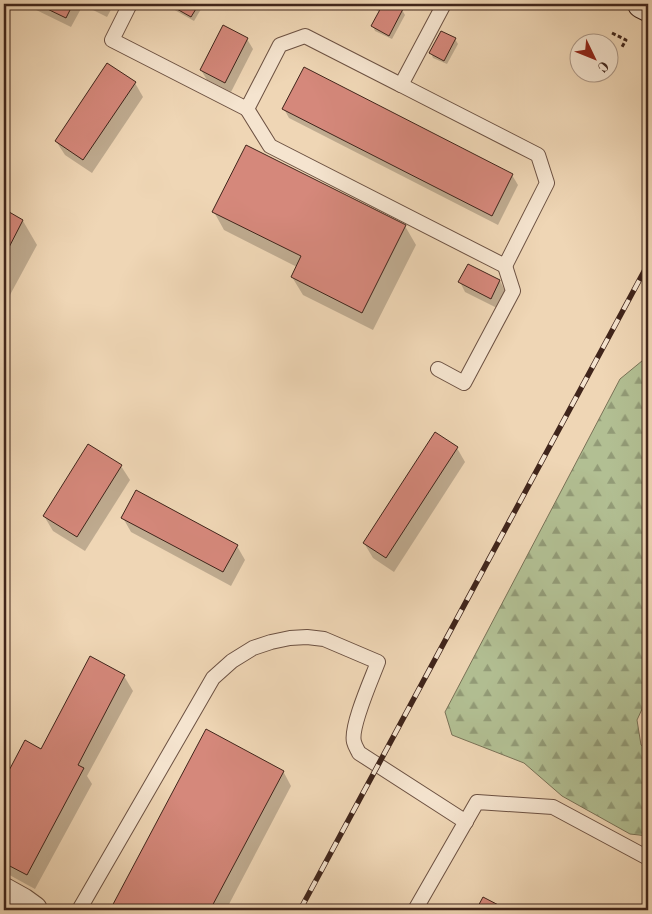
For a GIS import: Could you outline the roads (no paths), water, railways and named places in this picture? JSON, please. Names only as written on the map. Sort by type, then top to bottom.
[{"type":"street","points":[[642,4],[648,7]]},
{"type":"street","points":[[4,892],[33,910]]},
{"type":"lane","points":[[130,4],[112,40],[247,109],[270,146],[504,266],[514,291],[464,383],[438,369]]},
{"type":"lane","points":[[401,85],[444,4]]},
{"type":"lane","points":[[247,109],[280,45],[305,36],[538,155],[547,183],[504,266]]},
{"type":"lane","points":[[79,910],[214,678],[232,661],[253,648],[271,642],[307,637],[324,639],[378,662],[359,712],[355,729],[353,741],[359,753],[466,822]]},
{"type":"lane","points":[[415,910],[477,802],[553,807],[648,858]]},
{"type":"railway","points":[[300,910],[648,264]]}]
